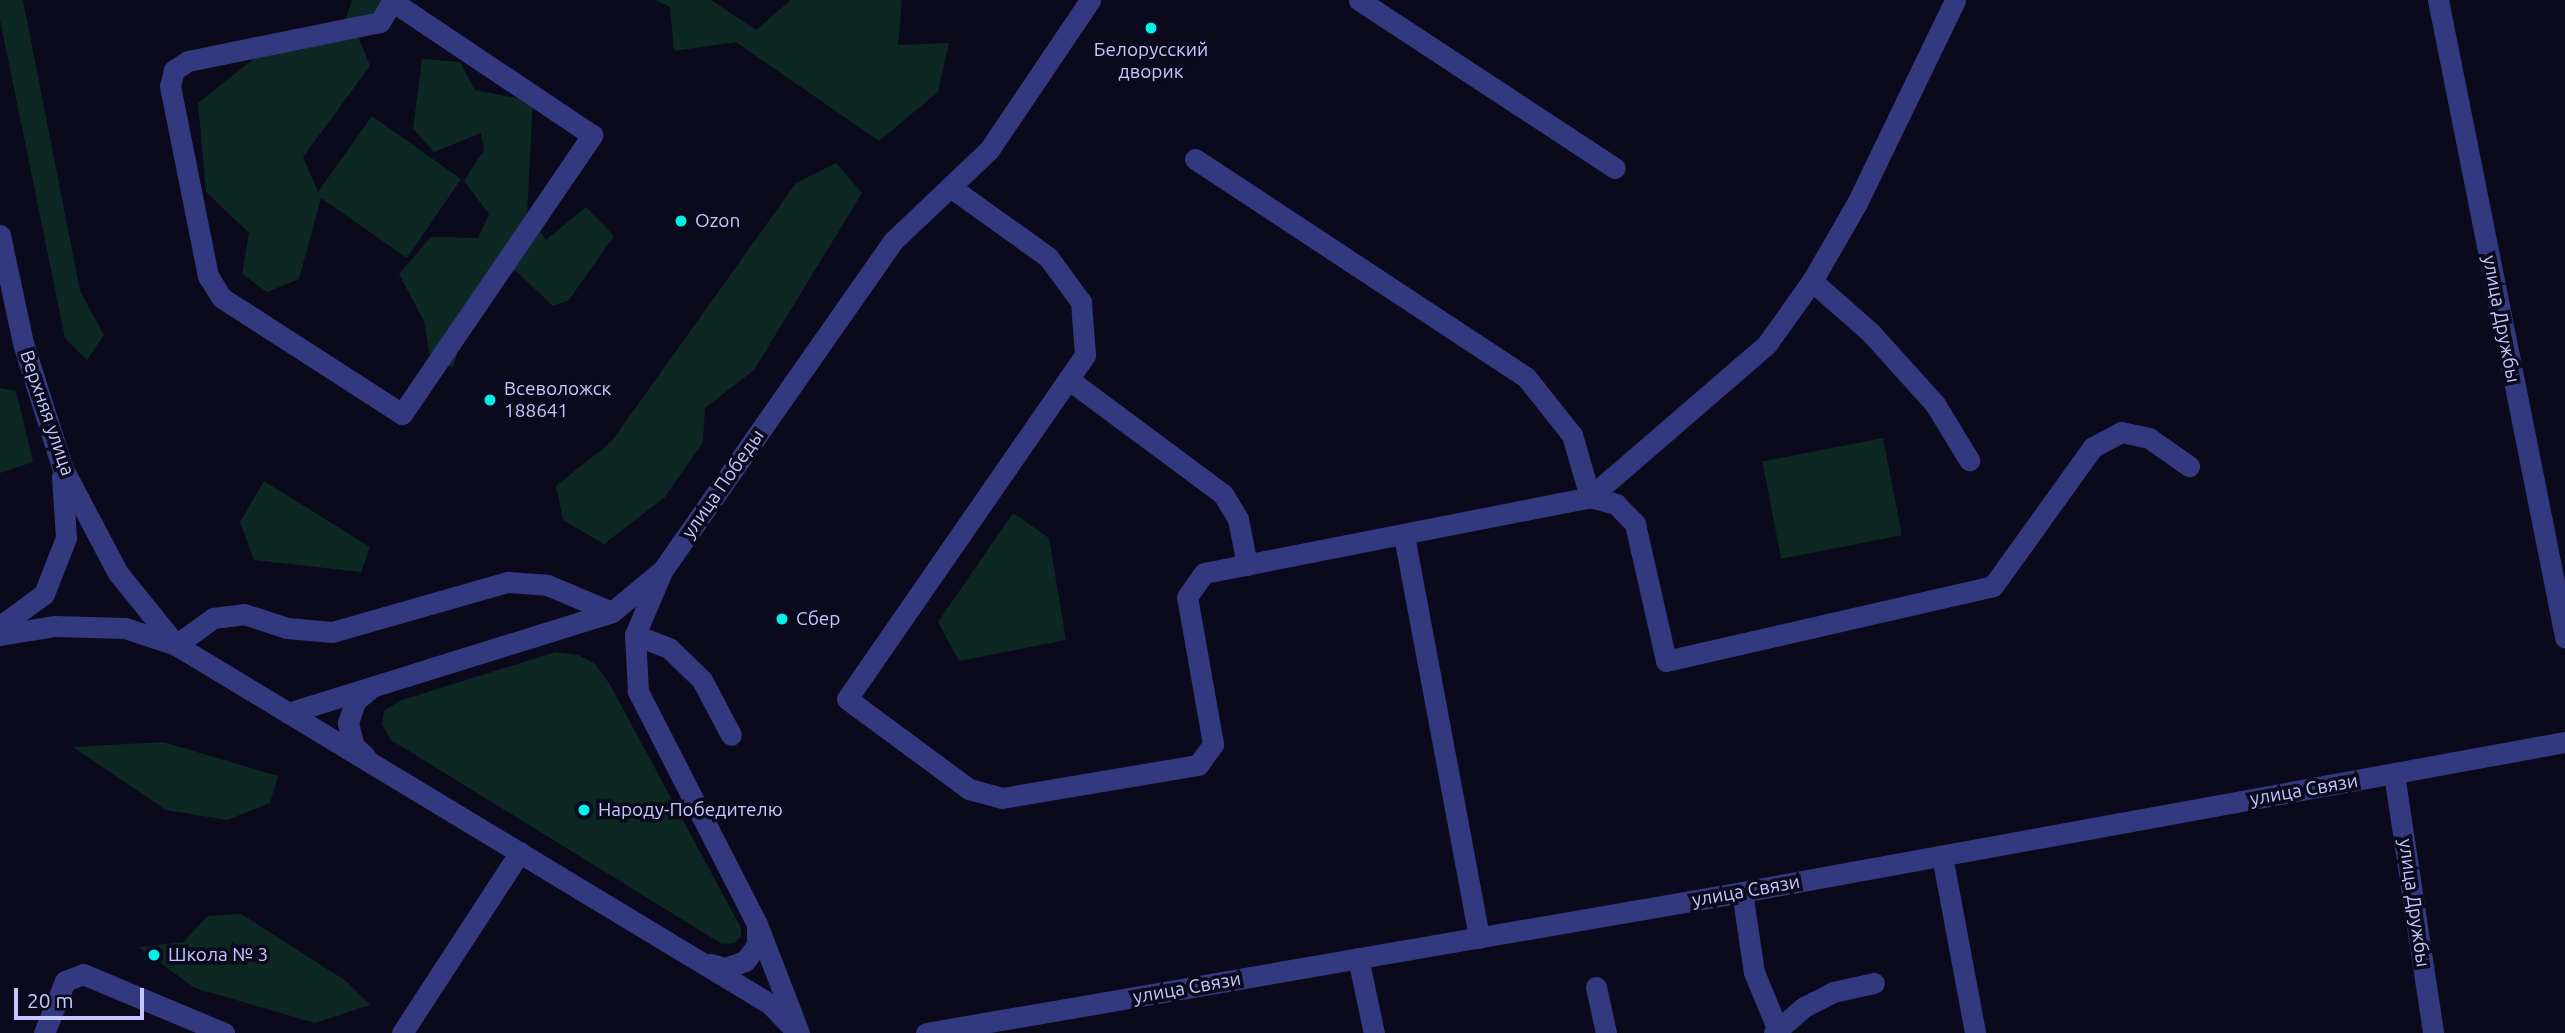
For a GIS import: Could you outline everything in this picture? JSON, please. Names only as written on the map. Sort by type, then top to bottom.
[{"type":"street","name":"улица Победы","points":[[798,1033],[757,923],[638,691],[635,635],[662,571],[893,241],[953,189],[989,150],[1090,0]]},
{"type":"street","points":[[1359,0],[1615,168]]},
{"type":"street","points":[[1590,497],[1767,344],[1812,281],[1857,203],[1955,0]]},
{"type":"street","name":"улица Дружбы","points":[[2438,0],[2565,637]]},
{"type":"street","points":[[393,1],[592,135],[402,414],[222,298],[208,276],[170,86],[174,70],[188,61],[380,22],[393,1]]},
{"type":"street","points":[[1195,159],[1526,377],[1573,435],[1590,497]]},
{"type":"street","points":[[953,189],[1048,257],[1081,302],[1084,355],[847,699],[969,789],[1002,798],[1198,765],[1213,744],[1188,597],[1204,573],[1404,536],[1590,497],[1616,503],[1635,524],[1666,661],[1993,586],[2093,447],[2121,432],[2149,438],[2189,466]]},
{"type":"street","name":"Верхняя улица","points":[[0,235],[23,343],[62,467],[118,573],[176,645]]},
{"type":"street","points":[[1812,281],[1871,333],[1935,404],[1969,460]]},
{"type":"street","points":[[1068,379],[1223,494],[1238,519],[1247,565]]},
{"type":"street","points":[[0,626],[44,594],[66,538],[62,467]]},
{"type":"street","points":[[1404,536],[1479,938]]},
{"type":"street","points":[[288,712],[612,612],[662,571]]},
{"type":"street","points":[[176,645],[213,618],[244,614],[287,628],[332,632],[508,582],[547,585],[612,612]]},
{"type":"street","points":[[0,635],[55,626],[125,628],[176,645],[704,962],[770,1004],[798,1033]]},
{"type":"street","points":[[635,635],[669,648],[702,680],[731,735]]},
{"type":"street","points":[[372,762],[354,746],[348,723],[355,701],[374,686]]},
{"type":"street","name":"улица Связи","points":[[926,1033],[1742,892],[2565,742]]},
{"type":"street","name":"улица Дружбы","points":[[2395,774],[2433,1033]]},
{"type":"street","points":[[402,1033],[520,852]]},
{"type":"street","points":[[1942,856],[1975,1033]]},
{"type":"street","points":[[1742,892],[1754,972],[1777,1032],[1804,1007],[1833,992],[1874,983]]},
{"type":"street","points":[[704,962],[725,968],[744,961],[757,945],[757,923]]},
{"type":"street","points":[[1358,958],[1374,1033]]},
{"type":"street","points":[[44,1033],[65,981],[83,974],[225,1033]]},
{"type":"street","points":[[1596,987],[1606,1033]]},
{"type":"green space","points":[[0,0],[23,0],[80,291],[104,335],[87,360],[65,338],[0,20]]},
{"type":"green space","points":[[352,0],[386,0],[357,33],[370,66],[303,157],[318,192],[372,116],[461,179],[407,258],[321,198],[299,279],[267,292],[242,274],[249,233],[206,192],[198,103],[266,49],[341,34]]},
{"type":"green space","points":[[655,0],[711,0],[756,30],[791,0],[902,0],[898,45],[949,43],[938,92],[879,141],[736,42],[674,51],[670,7]]},
{"type":"green space","points":[[422,59],[460,62],[475,90],[533,101],[527,214],[546,240],[586,207],[614,236],[569,300],[553,306],[516,271],[480,283],[453,367],[431,364],[424,321],[399,274],[431,237],[478,238],[489,214],[464,181],[484,150],[481,133],[434,152],[413,129]]},
{"type":"green space","points":[[836,163],[862,193],[754,370],[705,408],[703,442],[665,497],[604,544],[563,520],[556,486],[611,442],[796,183]]},
{"type":"green space","points":[[0,388],[16,391],[33,462],[0,473]]},
{"type":"green space","points":[[1883,438],[1902,535],[1781,559],[1762,461]]},
{"type":"green space","points":[[264,481],[370,547],[361,572],[254,560],[240,522]]},
{"type":"green space","points":[[1013,513],[1049,538],[1066,640],[959,661],[938,622]]},
{"type":"green space","points":[[556,652],[578,655],[595,664],[609,683],[741,928],[741,937],[734,943],[722,944],[391,740],[382,725],[384,711],[399,701]]},
{"type":"green space","points":[[163,742],[278,776],[270,803],[227,820],[166,810],[73,747]]},
{"type":"green space","points":[[241,914],[346,981],[370,1005],[315,1023],[195,988],[138,947],[184,942],[207,916]]},
{"type":"place","name":"Белорусский дворик","points":[[1151,28]]},
{"type":"place","name":"Ozon","points":[[681,221]]},
{"type":"place","name":"Всеволожск 188641","points":[[490,400]]},
{"type":"place","name":"Сбер","points":[[782,619]]},
{"type":"place","name":"Народу-Победителю","points":[[584,810]]},
{"type":"place","name":"Школа № 3","points":[[154,955]]}]
